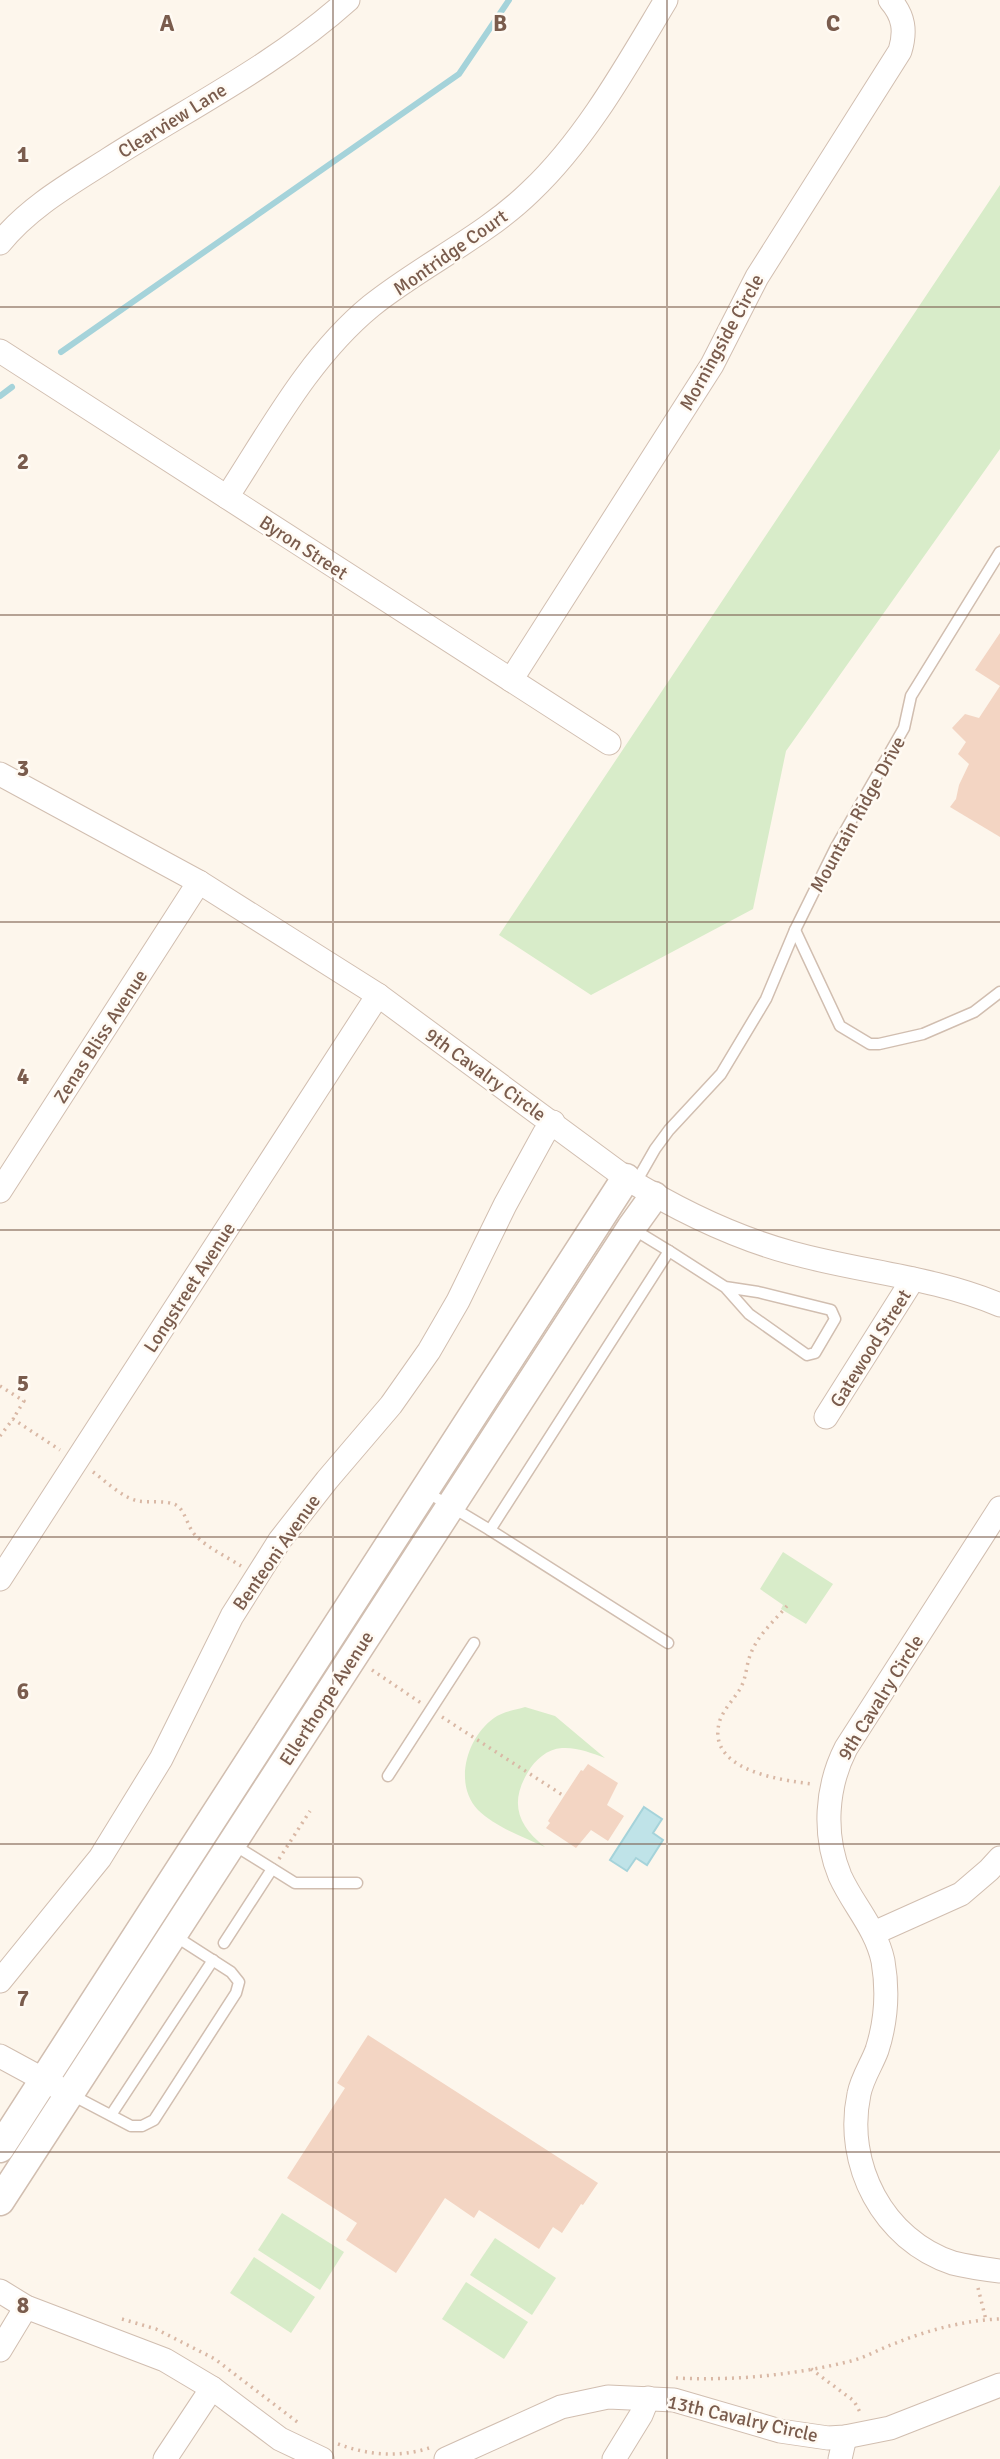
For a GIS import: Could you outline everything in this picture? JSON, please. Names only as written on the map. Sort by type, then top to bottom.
[{"type":"street","name":"Clearview Lane","points":[[0,243],[30,211],[274,57],[314,30],[348,0]]},
{"type":"street","name":"Montridge Court","points":[[227,497],[293,396],[329,347],[372,306],[507,213],[555,167],[618,78],[666,0]]},
{"type":"street","name":"Morningside Circle","points":[[511,680],[705,377],[757,277],[900,51],[904,28],[900,14],[890,0]]},
{"type":"street","name":"Byron Street","points":[[0,351],[609,743]]},
{"type":"street","name":"9th Cavalry Circle","points":[[3,783],[199,882],[379,995],[638,1186],[729,1232],[792,1253],[913,1279],[1000,1305]]},
{"type":"street","name":"Zenas Bliss Avenue","points":[[0,1191],[199,882]]},
{"type":"street","name":"Longstreet Avenue","points":[[0,1579],[379,995]]},
{"type":"street","name":"Benteoni Avenue","points":[[0,1981],[100,1858],[118,1830],[161,1759],[232,1616],[279,1540],[391,1405],[429,1351],[458,1301],[505,1205],[552,1122]]},
{"type":"street","name":"Ellerthorpe Avenue","points":[[0,2148],[44,2080],[158,1931],[232,1843],[631,1228],[638,1186]]},
{"type":"street","name":"Ellerthorpe Avenue","points":[[0,2201],[70,2094],[158,1931],[425,1491],[638,1186]]},
{"type":"street","name":"Gatewood Street","points":[[826,1417],[913,1279]]},
{"type":"street","name":"9th Cavalry Circle","points":[[1000,1507],[846,1748],[837,1765],[831,1787],[828,1820],[832,1849],[841,1876],[874,1933],[883,1961],[886,1995],[880,2036],[859,2091],[855,2120],[857,2146],[866,2181],[876,2203],[911,2240],[951,2262],[976,2269],[1000,2269]]},
{"type":"street","points":[[874,1933],[961,1895],[1000,1858]]},
{"type":"street","points":[[0,2056],[70,2094]]},
{"type":"street","points":[[0,2291],[26,2307],[165,2360],[212,2388],[280,2439],[326,2450]]},
{"type":"street","points":[[0,2350],[26,2307]]},
{"type":"street","name":"13th Cavalry Circle","points":[[442,2452],[561,2407],[608,2397],[674,2400],[779,2431],[849,2440],[890,2428],[1000,2385]]},
{"type":"street","points":[[165,2459],[212,2388]]},
{"type":"street","points":[[614,2459],[641,2415],[648,2398]]},
{"type":"lane","name":"Mountain Ridge Drive","points":[[638,1186],[669,1130],[722,1074],[766,999],[795,930],[836,847],[904,728],[911,696],[1000,552]]},
{"type":"lane","points":[[795,930],[841,1026],[870,1044],[923,1034],[974,1012],[1000,992]]},
{"type":"lane","points":[[631,1228],[724,1287],[749,1314],[807,1355],[815,1353],[835,1319],[831,1310],[758,1292],[724,1287]]},
{"type":"lane","points":[[490,1530],[669,1251]]},
{"type":"lane","points":[[425,1491],[668,1643]]},
{"type":"lane","points":[[388,1776],[474,1643]]},
{"type":"lane","points":[[232,1843],[295,1883],[357,1883]]},
{"type":"lane","points":[[225,1943],[272,1869]]},
{"type":"lane","points":[[70,2094],[131,2126],[142,2126],[154,2120],[236,1993],[239,1982],[232,1972],[213,1959],[158,1931]]},
{"type":"lane","points":[[111,2115],[213,1959]]},
{"type":"path","points":[[0,1385],[24,1401],[0,1436]]},
{"type":"path","points":[[13,1419],[122,1494],[135,1500],[178,1506],[187,1526],[198,1538],[256,1575]]},
{"type":"path","points":[[787,1606],[756,1642],[742,1686],[720,1720],[718,1740],[728,1758],[747,1768],[776,1779],[818,1785]]},
{"type":"path","points":[[367,1667],[564,1796]]},
{"type":"path","points":[[272,1869],[310,1811]]},
{"type":"path","points":[[976,2269],[976,2280],[986,2319]]},
{"type":"path","points":[[121,2319],[156,2329],[215,2359],[310,2431]]},
{"type":"path","points":[[673,2378],[763,2376],[811,2370],[854,2360],[899,2341],[936,2330],[986,2319],[1000,2319]]},
{"type":"path","points":[[811,2370],[854,2401],[861,2415],[849,2440]]},
{"type":"path","points":[[326,2450],[353,2450],[384,2455],[442,2452]]},
{"type":"green space","points":[[1000,185],[1000,449],[786,751],[753,909],[591,995],[499,935]]},
{"type":"green space","points":[[783,1552],[833,1584],[806,1624],[781,1609],[783,1605],[760,1589]]},
{"type":"green space","points":[[525,1707],[555,1716],[605,1758],[579,1749],[562,1748],[546,1753],[531,1768],[519,1794],[519,1813],[528,1831],[545,1847],[485,1816],[470,1799],[466,1787],[466,1761],[470,1749],[485,1726],[497,1716]]},
{"type":"green space","points":[[282,2213],[344,2252],[320,2290],[258,2250]]},
{"type":"green space","points":[[495,2238],[556,2278],[532,2315],[470,2275]]},
{"type":"green space","points":[[254,2257],[315,2297],[291,2333],[230,2293]]},
{"type":"green space","points":[[466,2282],[528,2322],[504,2359],[442,2319]]},
{"type":"water","points":[[644,1807],[662,1819],[653,1833],[663,1840],[647,1865],[636,1858],[627,1871],[610,1860]]},
{"type":"building","points":[[1000,633],[1000,686],[975,670]]},
{"type":"building","points":[[1000,686],[1000,837],[950,807],[956,799],[969,764],[958,754],[966,742],[952,728],[965,714],[979,718]]},
{"type":"building","points":[[588,1764],[618,1783],[607,1805],[624,1816],[608,1841],[591,1830],[576,1848],[546,1828],[581,1770]]},
{"type":"building","points":[[368,2035],[598,2183],[562,2233],[553,2227],[539,2249],[479,2210],[474,2218],[445,2198],[396,2273],[346,2240],[357,2223],[287,2178],[345,2088],[337,2083]]},
{"type":"waterway","points":[[61,352],[459,74],[509,0]]},
{"type":"waterway","points":[[0,396],[12,387]]}]
